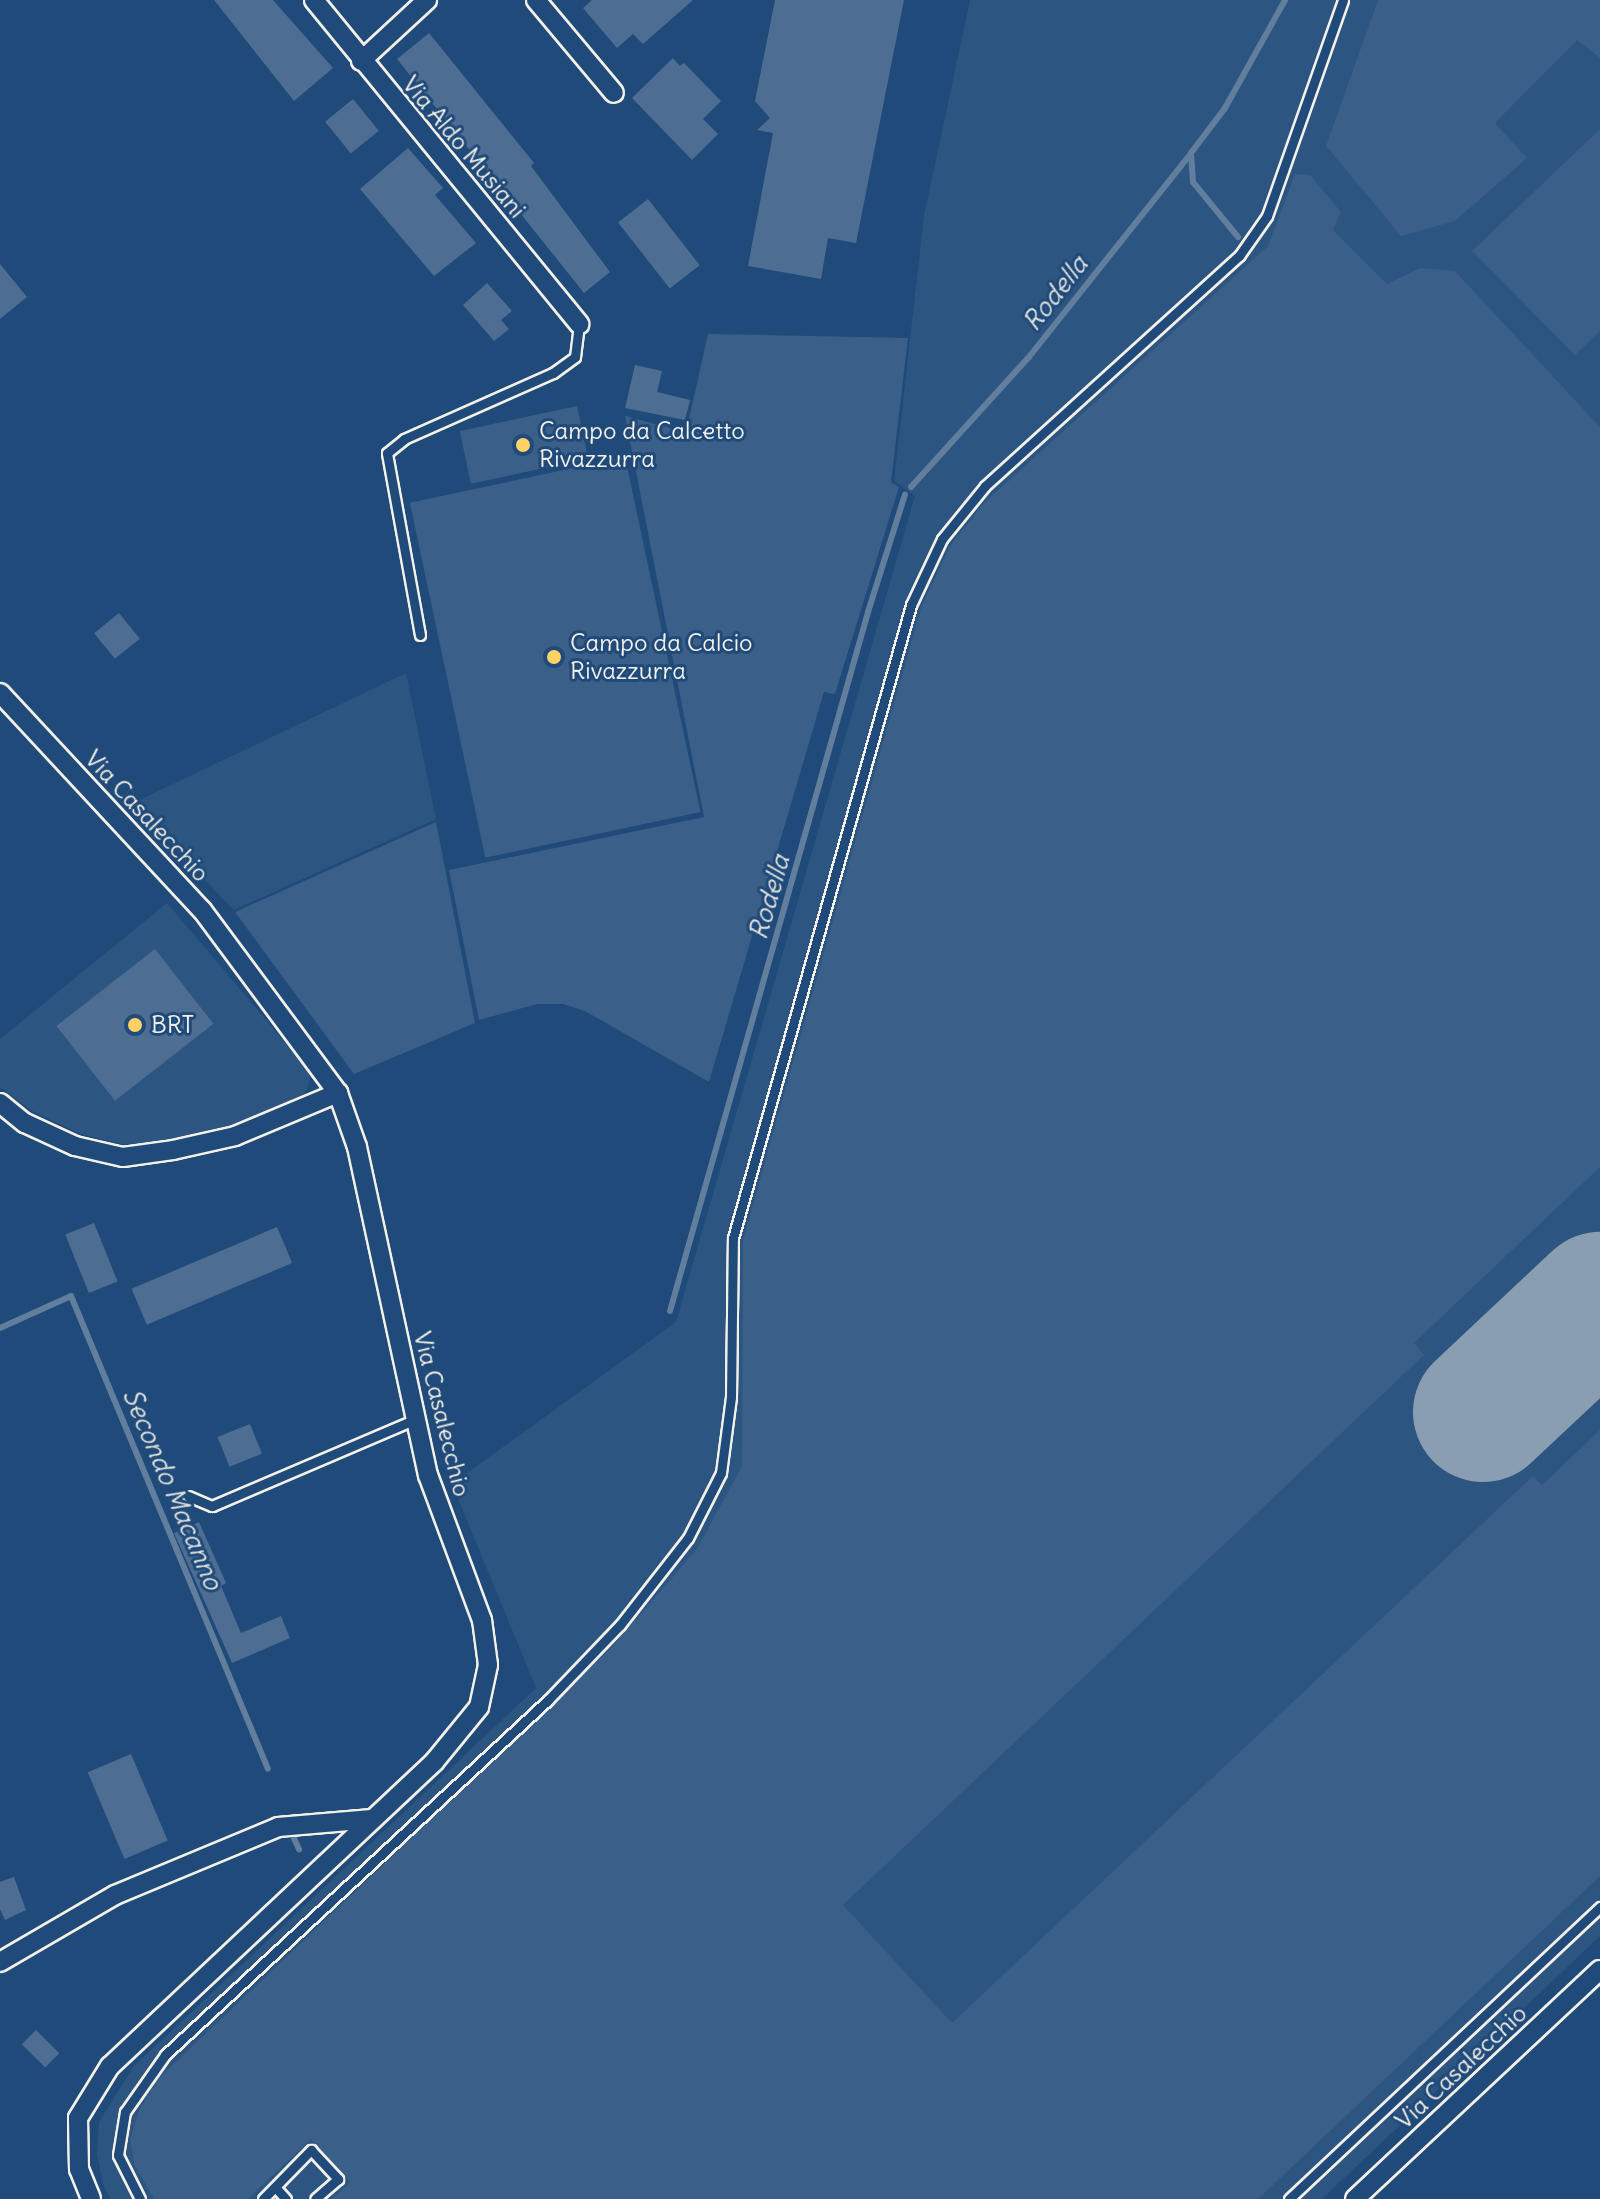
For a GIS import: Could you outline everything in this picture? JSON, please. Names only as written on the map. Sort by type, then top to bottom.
[{"type":"street","name":"Via Aldo Musiani","points":[[314,0],[579,324]]},
{"type":"street","points":[[361,61],[427,0]]},
{"type":"street","points":[[536,0],[614,93]]},
{"type":"street","name":"Via Casalecchio","points":[[0,693],[202,910],[338,1093],[357,1147],[428,1475],[482,1620],[488,1665],[479,1707],[434,1762],[110,2066],[78,2118],[79,2169],[91,2199]]},
{"type":"street","points":[[0,1103],[25,1123],[75,1146],[123,1157],[235,1136],[338,1093]]},
{"type":"street","points":[[1,1957],[115,1895],[278,1827],[372,1819]]},
{"type":"street","name":"Via Casalecchio","points":[[1355,2199],[1600,1970]]},
{"type":"lane","points":[[140,2199],[118,2155],[125,2112],[165,2055],[548,1700],[620,1625],[688,1538],[721,1473],[731,1397],[733,1238],[911,605],[942,539],[985,486],[1239,256],[1267,216],[1343,0]]},
{"type":"lane","points":[[420,635],[387,453],[404,439],[553,373],[575,357],[579,324]]},
{"type":"lane","points":[[188,1496],[212,1506],[416,1419]]},
{"type":"lane","points":[[1289,2199],[1600,1907]]},
{"type":"lane","points":[[263,2199],[311,2150],[338,2179],[315,2199]]},
{"type":"lane","points":[[276,2188],[286,2199]]},
{"type":"shaded area","points":[[970,0],[1600,0],[1600,1936],[1322,2199],[111,2199],[104,2187],[97,2155],[99,2122],[133,2067],[536,1688],[452,1484],[676,1322],[915,496],[894,481],[924,216]]},
{"type":"shaded area","points":[[1378,0],[1600,0],[1600,58],[1577,40],[1495,123],[1527,158],[1455,221],[1401,236],[1326,146]]},
{"type":"shaded area","points":[[1600,129],[1600,331],[1575,355],[1472,251]]},
{"type":"shaded area","points":[[1295,174],[1310,175],[1341,212],[1333,230],[1387,284],[1420,268],[1455,271],[1600,427],[1600,1167],[1414,1343],[1424,1355],[843,1905],[952,2023],[1533,1476],[1542,1485],[1600,1430],[1600,1876],[1258,2199],[332,2199],[350,2182],[311,2139],[248,2199],[154,2199],[134,2164],[130,2140],[139,2110],[159,2078],[610,1649],[697,1549],[742,1466],[743,1240],[921,608],[950,546],[985,502],[1268,246]]},
{"type":"shaded area","points":[[708,334],[908,338],[891,482],[899,487],[835,694],[824,692],[709,1082],[585,1011],[563,1004],[537,1004],[479,1020],[449,870],[704,817],[625,416],[686,432]]},
{"type":"shaded area","name":"Campo da Calcetto Rivazzurra","points":[[577,406],[588,459],[471,484],[460,431]]},
{"type":"shaded area","name":"Campo da Calcio Rivazzurra","points":[[625,457],[700,812],[485,858],[410,503]]},
{"type":"shaded area","points":[[406,673],[436,819],[234,910],[131,804]]},
{"type":"shaded area","points":[[436,822],[475,1023],[354,1074],[235,912]]},
{"type":"shaded area","points":[[167,903],[305,1066],[310,1077],[307,1090],[298,1099],[263,1116],[167,1142],[122,1144],[78,1133],[32,1111],[0,1087],[0,1039]]},
{"type":"building","points":[[214,0],[273,0],[333,68],[294,101]]},
{"type":"building","points":[[592,0],[693,0],[643,44],[633,34],[617,48],[583,8]]},
{"type":"building","points":[[775,0],[904,0],[856,243],[828,238],[821,279],[748,266],[773,133],[757,130],[770,118],[755,101]]},
{"type":"building","points":[[429,33],[534,163],[531,166],[610,272],[584,293],[397,59]]},
{"type":"building","points":[[673,58],[680,66],[684,63],[721,101],[703,119],[718,134],[692,160],[632,98]]},
{"type":"building","points":[[353,99],[379,131],[351,154],[325,122]]},
{"type":"building","points":[[408,148],[443,188],[435,195],[476,243],[434,276],[360,189]]},
{"type":"building","points":[[648,199],[700,265],[670,289],[618,222]]},
{"type":"building","points":[[0,264],[27,297],[0,319]]},
{"type":"building","points":[[487,283],[512,311],[501,320],[509,329],[494,341],[463,305]]},
{"type":"building","points":[[635,365],[662,371],[657,392],[690,400],[685,420],[625,408]]},
{"type":"building","points":[[119,613],[140,639],[115,659],[94,633]]},
{"type":"building","name":"BRT","points":[[155,949],[213,1024],[115,1101],[56,1026]]},
{"type":"building","points":[[94,1223],[118,1281],[89,1293],[65,1235]]},
{"type":"building","points":[[277,1227],[292,1263],[147,1325],[132,1289]]},
{"type":"building","points":[[250,1424],[262,1454],[230,1467],[218,1437]]},
{"type":"building","points":[[199,1522],[226,1583],[221,1586],[241,1633],[281,1616],[290,1638],[232,1663],[174,1533]]},
{"type":"building","points":[[131,1754],[168,1841],[124,1859],[88,1772]]},
{"type":"building","points":[[14,1877],[26,1910],[5,1920],[0,1909],[0,1882]]},
{"type":"building","points":[[36,2030],[59,2053],[45,2067],[22,2044]]},
{"type":"waterway","name":"Rodella","points":[[1238,237],[1193,182],[1191,153],[1225,108],[1285,0]]},
{"type":"waterway","name":"Rodella","points":[[911,487],[1029,357],[1191,153]]},
{"type":"waterway","name":"Rodella","points":[[670,1311],[868,612],[905,495]]},
{"type":"waterway","name":"Secondo Macanno","points":[[0,1328],[71,1296],[268,1769]]},
{"type":"waterway","name":"Secondo Macanno","points":[[292,1834],[299,1849]]},
{"type":"runway","points":[[1483,1412],[1600,1302]]},
{"type":"place","name":"Campo da Calcetto Rivazzurra","points":[[523,445]]},
{"type":"place","name":"Campo da Calcio Rivazzurra","points":[[554,657]]},
{"type":"place","name":"BRT","points":[[135,1025]]}]
